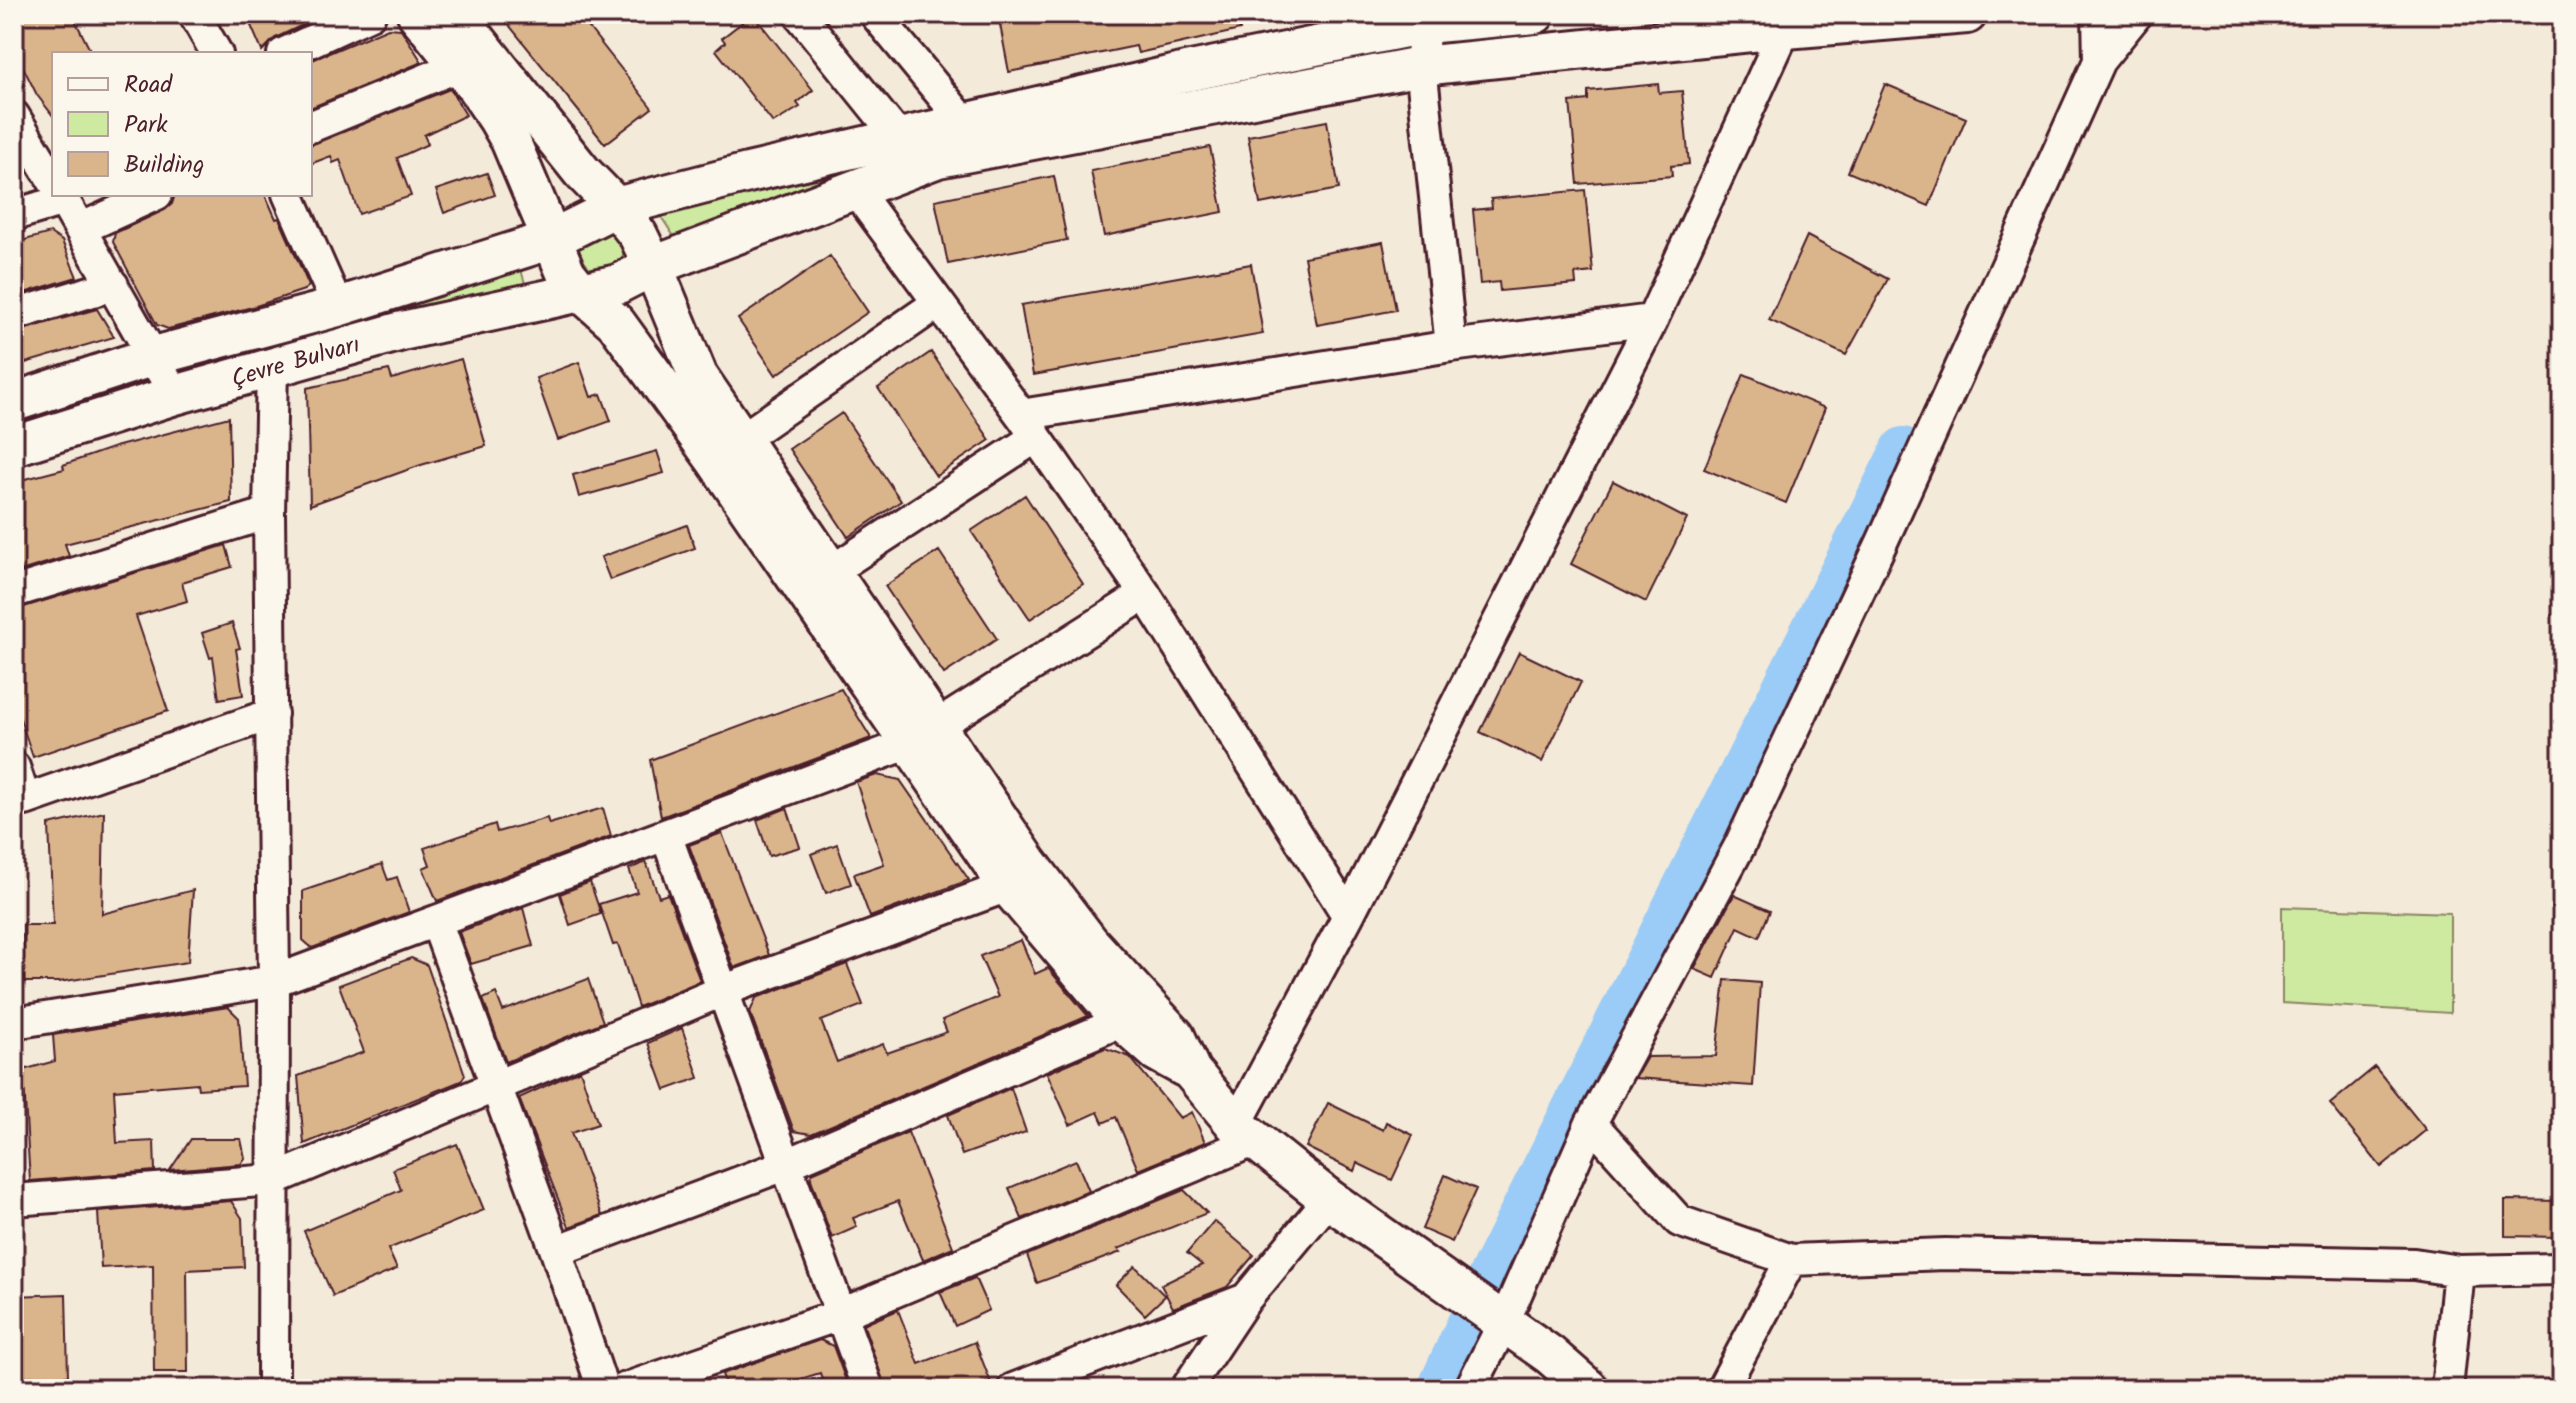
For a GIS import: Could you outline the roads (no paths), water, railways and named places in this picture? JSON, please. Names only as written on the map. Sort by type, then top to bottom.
[{"type":"main road","points":[[417,14],[498,119],[510,140],[566,273],[582,293],[616,323],[728,449],[923,735],[1028,862],[1089,942],[1175,1036],[1191,1071],[1246,1133],[1329,1199],[1550,1355],[1589,1389]]},
{"type":"main road","points":[[456,14],[582,172],[638,235],[728,449]]},
{"type":"main road","name":"Çevre Bulvarı","points":[[14,402],[154,356],[338,307],[550,240],[616,207],[899,138],[1424,19],[1535,14]]},
{"type":"main road","name":"Çevre Bulvarı","points":[[14,446],[175,395],[402,331],[618,284],[653,266],[938,158],[1421,66],[1967,14]]},
{"type":"main road","points":[[923,735],[1008,886],[1122,1021],[1157,1052],[1191,1071]]},
{"type":"main road","points":[[1550,1355],[1612,1389]]},
{"type":"street","points":[[194,14],[216,52]]},
{"type":"street","points":[[287,52],[370,14]]},
{"type":"street","points":[[799,14],[899,138]]},
{"type":"street","points":[[875,14],[965,123]]},
{"type":"street","points":[[2098,14],[2099,61]]},
{"type":"street","points":[[1470,1389],[1504,1322],[1591,1123],[1739,847],[1882,542],[2099,61],[2137,14]]},
{"type":"street","points":[[1424,19],[1421,66],[1451,346]]},
{"type":"street","points":[[624,1389],[839,1315],[1246,1133],[1348,916],[1652,320],[1785,29]]},
{"type":"street","points":[[312,126],[459,66]]},
{"type":"street","points":[[14,116],[52,174]]},
{"type":"street","points":[[14,215],[52,182]]},
{"type":"street","points":[[854,188],[1028,426],[1145,594],[1348,916]]},
{"type":"street","points":[[64,196],[175,395]]},
{"type":"street","points":[[80,229],[153,196]]},
{"type":"street","points":[[289,196],[338,307]]},
{"type":"street","points":[[14,315],[113,285]]},
{"type":"street","points":[[728,449],[938,303]]},
{"type":"street","points":[[817,581],[1028,426],[1451,346],[1652,320]]},
{"type":"street","points":[[272,368],[269,513],[274,981],[273,1389]]},
{"type":"street","points":[[14,592],[269,513]]},
{"type":"street","points":[[14,1023],[274,981],[666,835],[923,735],[1145,594]]},
{"type":"street","points":[[14,767],[19,802],[272,714]]},
{"type":"street","points":[[666,835],[868,1389]]},
{"type":"street","points":[[14,1200],[273,1180],[722,991],[1008,886]]},
{"type":"street","points":[[436,921],[603,1389]]},
{"type":"street","points":[[556,1251],[785,1165],[1122,1021]]},
{"type":"street","points":[[1591,1123],[1679,1221],[1791,1260],[1945,1254],[2140,1256],[2414,1264],[2459,1271],[2562,1269]]},
{"type":"street","points":[[1186,1389],[1246,1299],[1329,1199]]},
{"type":"street","points":[[1722,1389],[1791,1260]]},
{"type":"street","points":[[2447,1389],[2459,1271]]},
{"type":"street","points":[[1013,1389],[1246,1299]]},
{"type":"waterway","points":[[1485,1286],[1903,449]]},
{"type":"waterway","points":[[1439,1389],[1469,1323]]}]
